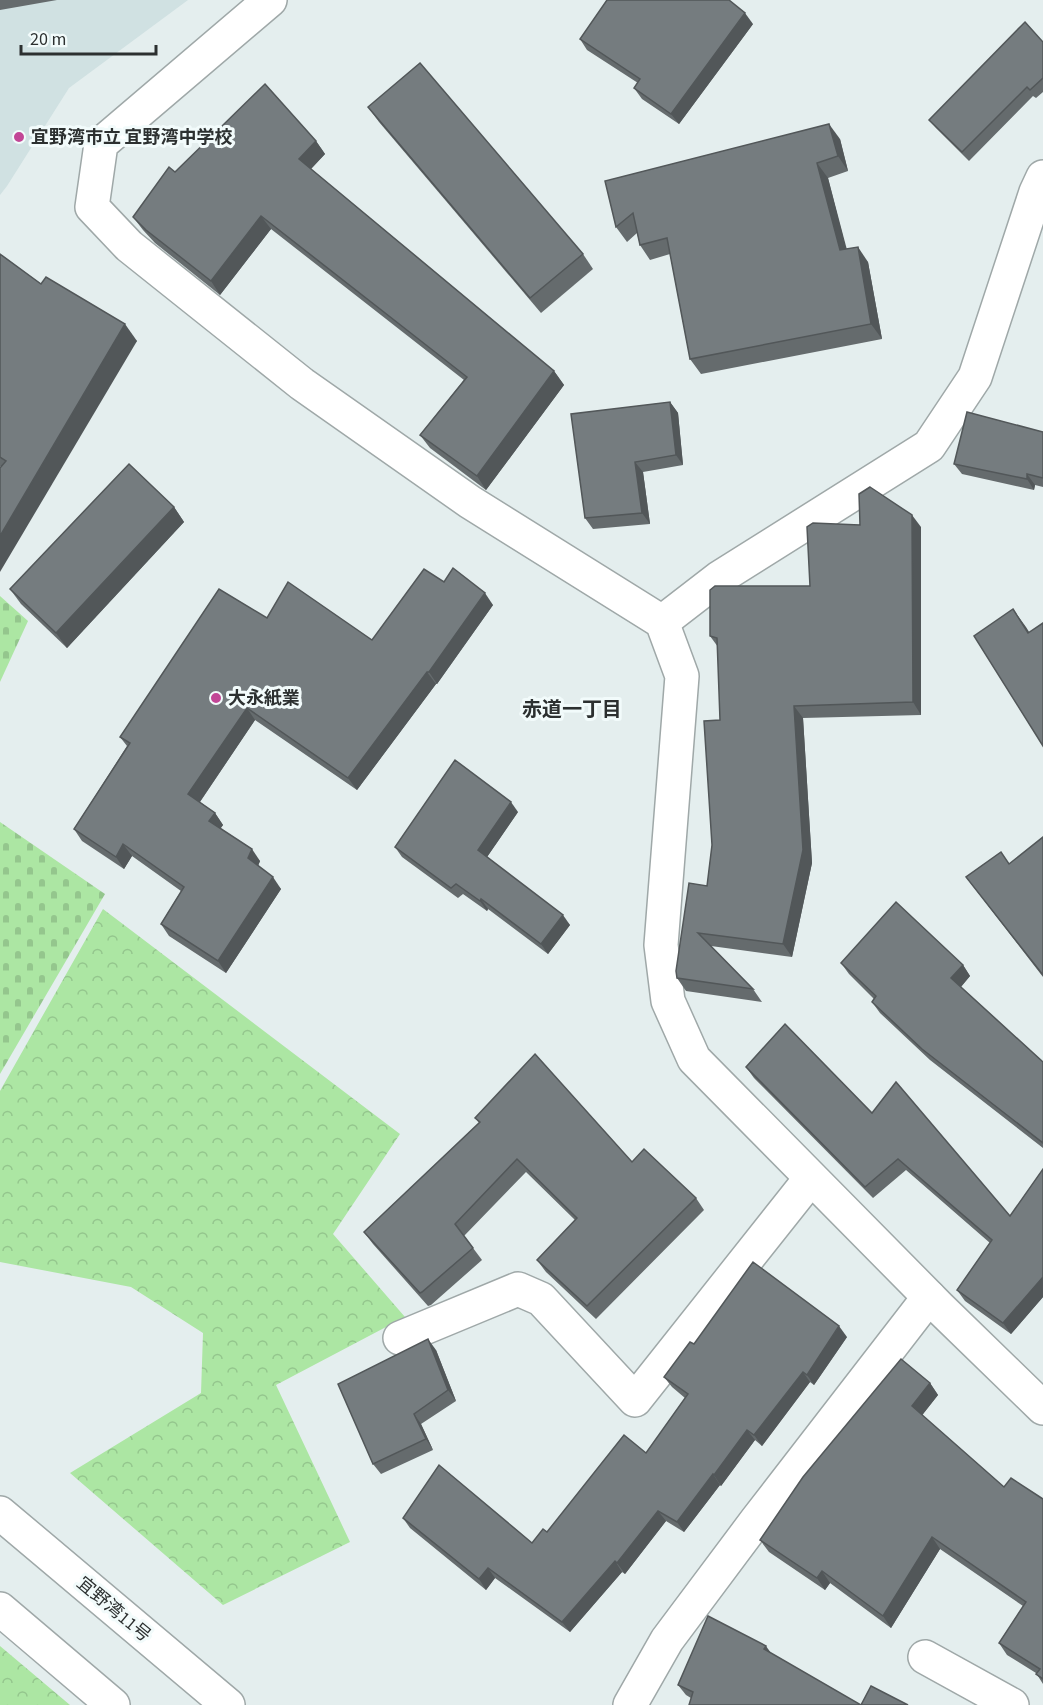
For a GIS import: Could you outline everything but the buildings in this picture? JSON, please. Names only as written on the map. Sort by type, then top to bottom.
[{"type":"street","points":[[270,0],[101,144],[92,207],[129,246],[302,384],[470,502],[662,622],[682,676],[661,945],[668,1001],[694,1059],[929,1297],[1041,1402]]},
{"type":"street","points":[[662,622],[719,578],[929,446],[975,377],[1043,177]]},
{"type":"street","points":[[400,1338],[518,1289],[541,1299],[635,1400],[811,1178]]},
{"type":"street","points":[[630,1705],[667,1640],[929,1297]]},
{"type":"street","name":"宜野湾11号","points":[[0,1514],[228,1705]]},
{"type":"street","points":[[0,1609],[113,1705]]},
{"type":"street","points":[[925,1657],[1012,1705]]},
{"type":"shaded area","name":"宜野湾市立 宜野湾中学校","points":[[0,0],[188,0],[69,88],[0,195]]},
{"type":"green space","points":[[0,596],[28,621],[0,682]]},
{"type":"green space","points":[[0,822],[105,894],[0,1074]]},
{"type":"green space","points":[[103,909],[400,1134],[333,1234],[405,1317],[276,1385],[350,1542],[223,1605],[70,1473],[201,1393],[203,1333],[131,1287],[0,1262],[0,1091]]},
{"type":"green space","points":[[0,1646],[70,1705],[0,1705]]},
{"type":"place","name":"宜野湾市立 宜野湾中学校","points":[[19,137]]},
{"type":"place","name":"大永紙業","points":[[216,698]]},
{"type":"district","name":"赤道一丁目","points":[[572,709]]}]
